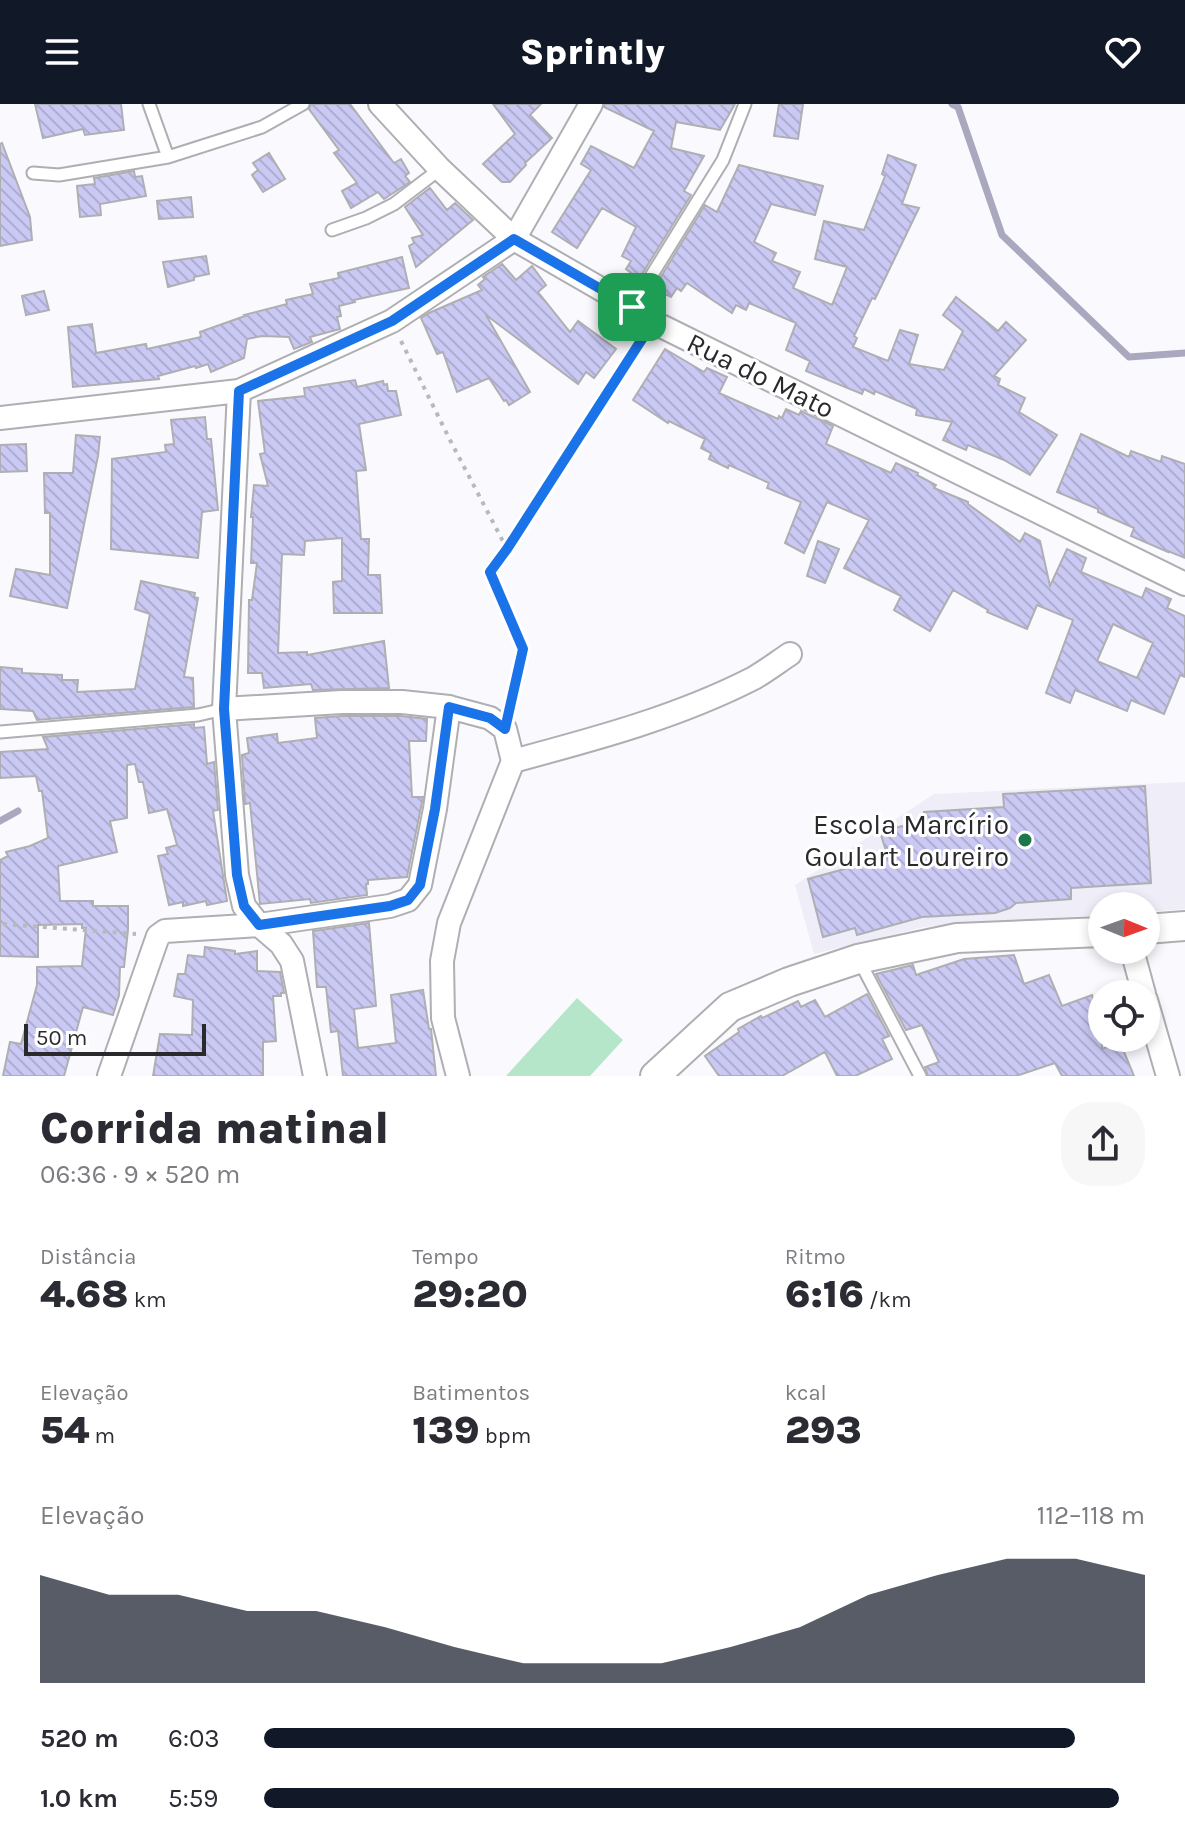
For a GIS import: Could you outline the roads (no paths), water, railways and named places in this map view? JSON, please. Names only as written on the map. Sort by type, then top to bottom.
[{"type":"street","name":"Rua do Mato","points":[[380,104],[440,169],[514,239],[653,322],[1185,584]]},
{"type":"street","points":[[0,418],[239,391],[392,321],[514,239],[591,104]]},
{"type":"street","points":[[239,391],[224,709],[237,875],[244,906],[259,925],[281,944],[292,961],[315,1076]]},
{"type":"street","points":[[513,761],[666,716],[755,677],[790,654]]},
{"type":"street","points":[[224,709],[402,702],[449,707],[490,718],[505,729],[513,761],[449,923],[442,961],[443,1018],[458,1076]]},
{"type":"street","points":[[109,1076],[158,936],[165,931],[259,925],[390,906],[408,900],[420,885],[435,809],[449,707]]},
{"type":"street","points":[[1160,928],[1185,926]]},
{"type":"street","points":[[655,1076],[730,1007],[789,982],[858,959],[957,938],[1088,933]]},
{"type":"street","points":[[1160,1049],[1168,1076]]},
{"type":"lane","points":[[149,104],[168,157]]},
{"type":"lane","points":[[33,173],[59,175],[168,157],[262,127],[303,104]]},
{"type":"lane","points":[[632,307],[723,160],[745,104]]},
{"type":"lane","points":[[332,230],[394,204],[440,169]]},
{"type":"lane","points":[[0,732],[198,715],[224,709]]},
{"type":"lane","points":[[858,959],[920,1076]]},
{"type":"waterway","points":[[952,104],[958,107],[1002,235],[1129,357],[1185,353]]},
{"type":"waterway","points":[[0,821],[18,811]]},
{"type":"place","name":"Escola Marcírio Goulart Loureiro","points":[[1025,840]]}]
